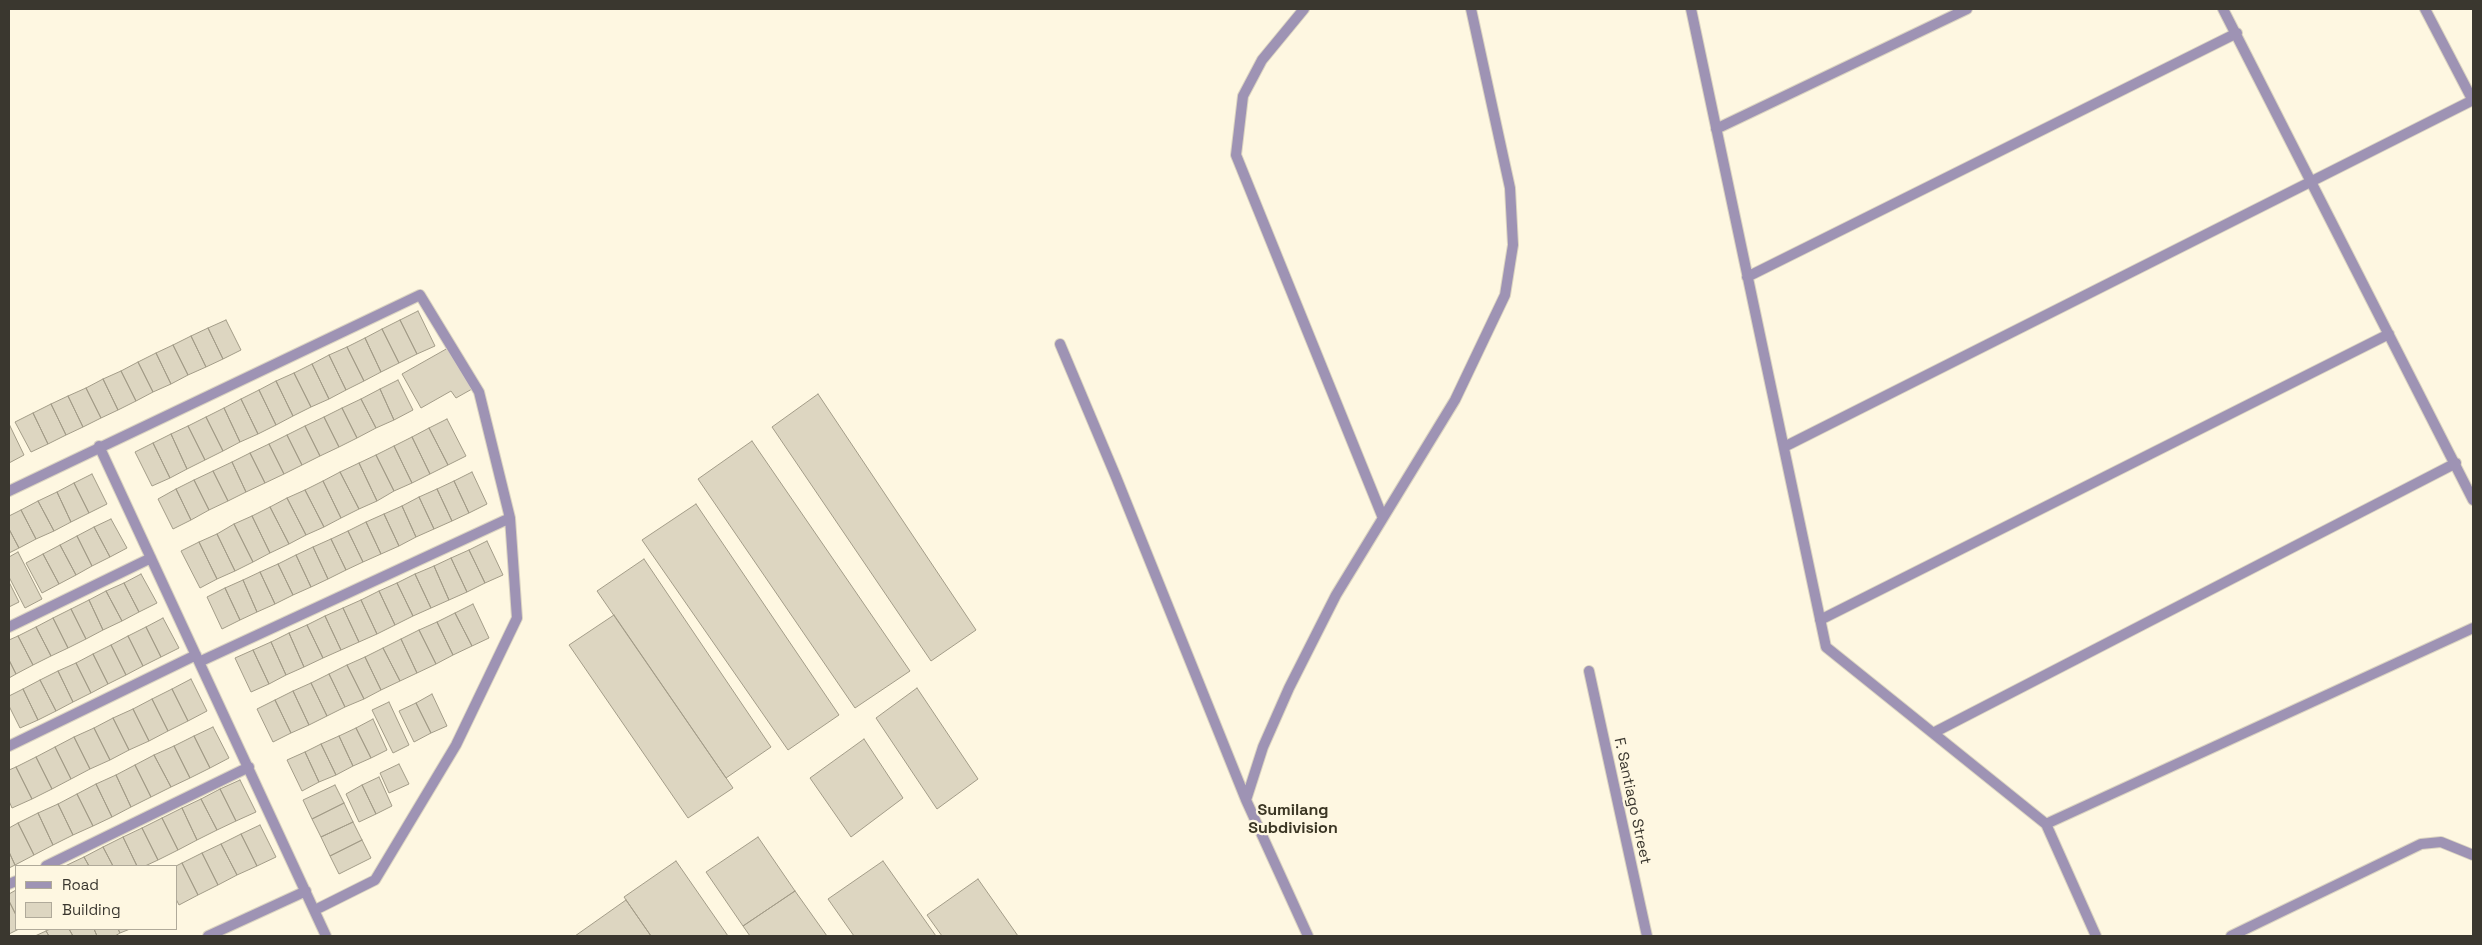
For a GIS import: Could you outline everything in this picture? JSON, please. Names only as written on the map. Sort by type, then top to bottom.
[{"type":"street","points":[[1304,9],[1262,60],[1243,96],[1236,155],[1383,518]]},
{"type":"street","points":[[1246,800],[1263,747],[1289,688],[1336,595],[1456,400],[1505,295],[1513,245],[1510,188],[1497,119],[1471,9]]},
{"type":"street","points":[[1690,9],[1826,647],[2046,824],[2096,936]]},
{"type":"street","points":[[1716,129],[1967,9]]},
{"type":"street","points":[[2223,9],[2456,463],[2473,500]]},
{"type":"street","points":[[1784,447],[2473,100],[2425,9]]},
{"type":"street","points":[[1747,277],[2237,34]]},
{"type":"street","points":[[9,491],[99,446],[420,295],[479,392],[510,518],[517,618],[456,745],[375,880],[315,910]]},
{"type":"street","points":[[1820,620],[2389,334]]},
{"type":"street","points":[[1060,344],[1116,477],[1246,800],[1308,936]]},
{"type":"street","points":[[99,446],[326,936]]},
{"type":"street","points":[[1932,733],[2456,463]]},
{"type":"street","points":[[9,746],[198,658],[510,518]]},
{"type":"street","points":[[9,627],[151,558]]},
{"type":"street","points":[[2046,824],[2473,628]]},
{"type":"street","name":"F. Santiago Street","points":[[1589,671],[1647,936]]},
{"type":"street","points":[[48,865],[248,767]]},
{"type":"street","points":[[2231,936],[2421,844],[2441,842],[2473,855]]},
{"type":"street","points":[[208,936],[306,891]]},
{"type":"building","points":[[418,311],[435,346],[417,354],[400,320]]},
{"type":"building","points":[[226,320],[241,350],[223,359],[208,328]]},
{"type":"building","points":[[400,320],[417,354],[399,363],[382,329]]},
{"type":"building","points":[[208,328],[223,359],[206,367],[191,336]]},
{"type":"building","points":[[382,329],[399,363],[381,372],[365,338]]},
{"type":"building","points":[[191,336],[206,367],[188,375],[173,345]]},
{"type":"building","points":[[365,338],[381,372],[364,381],[347,347]]},
{"type":"building","points":[[173,345],[188,375],[171,384],[156,353]]},
{"type":"building","points":[[347,347],[364,381],[346,390],[329,355]]},
{"type":"building","points":[[448,348],[472,389],[456,398],[451,391],[421,408],[402,374]]},
{"type":"building","points":[[156,353],[171,384],[153,392],[138,362]]},
{"type":"building","points":[[329,355],[346,390],[329,399],[312,364]]},
{"type":"building","points":[[138,362],[153,392],[136,401],[121,371]]},
{"type":"building","points":[[312,364],[329,399],[311,407],[294,373]]},
{"type":"building","points":[[121,371],[136,401],[118,410],[103,379]]},
{"type":"building","points":[[294,373],[311,407],[293,416],[276,381]]},
{"type":"building","points":[[103,379],[118,410],[101,418],[86,388]]},
{"type":"building","points":[[398,380],[413,410],[394,420],[380,389]]},
{"type":"building","points":[[276,381],[293,416],[276,425],[259,390]]},
{"type":"building","points":[[86,388],[101,418],[83,427],[68,396]]},
{"type":"building","points":[[380,389],[394,420],[376,428],[361,399]]},
{"type":"building","points":[[259,390],[276,425],[258,434],[241,399]]},
{"type":"building","points":[[818,394],[976,630],[931,661],[772,427]]},
{"type":"building","points":[[68,396],[83,427],[66,435],[51,404]]},
{"type":"building","points":[[241,399],[258,434],[240,442],[224,408]]},
{"type":"building","points":[[361,399],[376,428],[357,438],[342,408]]},
{"type":"building","points":[[51,404],[66,435],[48,444],[33,413]]},
{"type":"building","points":[[224,408],[240,442],[223,451],[206,417]]},
{"type":"building","points":[[342,408],[357,438],[339,447],[324,417]]},
{"type":"building","points":[[33,413],[48,444],[31,452],[15,422]]},
{"type":"building","points":[[206,417],[223,451],[205,460],[188,426]]},
{"type":"building","points":[[324,417],[339,447],[320,456],[305,426]]},
{"type":"building","points":[[447,419],[466,456],[448,465],[429,428]]},
{"type":"building","points":[[188,426],[205,460],[187,469],[171,434]]},
{"type":"building","points":[[305,426],[320,456],[302,465],[287,435]]},
{"type":"building","points":[[9,427],[24,455],[9,463]]},
{"type":"building","points":[[429,428],[448,465],[430,474],[412,437]]},
{"type":"building","points":[[171,434],[187,469],[170,478],[153,443]]},
{"type":"building","points":[[287,435],[302,465],[284,474],[269,444]]},
{"type":"building","points":[[412,437],[430,474],[412,483],[394,446]]},
{"type":"building","points":[[752,441],[910,671],[855,708],[698,479]]},
{"type":"building","points":[[153,443],[170,478],[152,486],[135,452]]},
{"type":"building","points":[[269,444],[284,474],[265,483],[250,453]]},
{"type":"building","points":[[394,446],[412,483],[394,491],[376,455]]},
{"type":"building","points":[[250,453],[265,483],[246,492],[232,462]]},
{"type":"building","points":[[376,455],[394,491],[377,501],[359,463]]},
{"type":"building","points":[[232,462],[246,492],[228,501],[213,471]]},
{"type":"building","points":[[359,463],[377,501],[359,509],[340,472]]},
{"type":"building","points":[[213,471],[228,501],[209,510],[194,480]]},
{"type":"building","points":[[340,472],[359,509],[341,518],[323,481]]},
{"type":"building","points":[[472,472],[487,504],[469,513],[454,481]]},
{"type":"building","points":[[92,474],[107,504],[89,513],[74,483]]},
{"type":"building","points":[[194,480],[209,510],[191,520],[176,489]]},
{"type":"building","points":[[323,481],[341,518],[324,527],[305,490]]},
{"type":"building","points":[[454,481],[469,513],[452,521],[437,489]]},
{"type":"building","points":[[74,483],[89,513],[71,522],[57,492]]},
{"type":"building","points":[[176,489],[191,520],[173,529],[158,499]]},
{"type":"building","points":[[437,489],[452,521],[434,529],[419,497]]},
{"type":"building","points":[[305,490],[324,527],[306,535],[287,498]]},
{"type":"building","points":[[57,492],[71,522],[54,531],[38,501]]},
{"type":"building","points":[[419,497],[434,529],[416,537],[402,506]]},
{"type":"building","points":[[287,498],[306,535],[289,544],[270,507]]},
{"type":"building","points":[[38,501],[54,531],[36,539],[21,510]]},
{"type":"building","points":[[696,504],[839,715],[788,750],[642,540]]},
{"type":"building","points":[[402,506],[416,537],[399,546],[384,514]]},
{"type":"building","points":[[270,507],[289,544],[270,553],[252,516]]},
{"type":"building","points":[[21,510],[36,539],[19,548],[9,529],[9,516]]},
{"type":"building","points":[[384,514],[399,546],[381,554],[366,522]]},
{"type":"building","points":[[252,516],[270,553],[253,562],[234,524]]},
{"type":"building","points":[[111,519],[127,548],[110,557],[94,527]]},
{"type":"building","points":[[366,522],[381,554],[363,562],[348,531]]},
{"type":"building","points":[[234,524],[253,562],[235,571],[217,534]]},
{"type":"building","points":[[94,527],[110,557],[92,566],[77,536]]},
{"type":"building","points":[[9,529],[19,548],[9,553]]},
{"type":"building","points":[[348,531],[363,562],[346,570],[331,539]]},
{"type":"building","points":[[217,534],[235,571],[217,579],[199,542]]},
{"type":"building","points":[[77,536],[92,566],[76,575],[60,545]]},
{"type":"building","points":[[331,539],[346,570],[328,579],[313,547]]},
{"type":"building","points":[[487,541],[503,575],[485,583],[469,550]]},
{"type":"building","points":[[199,542],[217,579],[200,588],[181,551]]},
{"type":"building","points":[[60,545],[76,575],[59,584],[43,554]]},
{"type":"building","points":[[313,547],[328,579],[311,587],[296,555]]},
{"type":"building","points":[[469,550],[485,583],[467,592],[451,558]]},
{"type":"building","points":[[18,552],[42,599],[25,608],[9,577],[9,557]]},
{"type":"building","points":[[43,554],[59,584],[42,593],[26,563]]},
{"type":"building","points":[[296,555],[311,587],[293,595],[278,564]]},
{"type":"building","points":[[451,558],[467,592],[449,600],[434,566]]},
{"type":"building","points":[[644,559],[771,747],[726,778],[597,591]]},
{"type":"building","points":[[278,564],[293,595],[275,604],[260,572]]},
{"type":"building","points":[[434,566],[449,600],[431,608],[415,574]]},
{"type":"building","points":[[260,572],[275,604],[257,612],[243,580]]},
{"type":"building","points":[[141,574],[157,603],[139,612],[124,583]]},
{"type":"building","points":[[415,574],[431,608],[413,616],[397,583]]},
{"type":"building","points":[[243,580],[257,612],[240,620],[225,588]]},
{"type":"building","points":[[9,582],[19,602],[9,607]]},
{"type":"building","points":[[124,583],[139,612],[122,621],[106,591]]},
{"type":"building","points":[[397,583],[413,616],[395,625],[379,591]]},
{"type":"building","points":[[225,588],[240,620],[222,629],[207,597]]},
{"type":"building","points":[[106,591],[122,621],[103,630],[89,600]]},
{"type":"building","points":[[379,591],[395,625],[377,634],[361,600]]},
{"type":"building","points":[[89,600],[103,630],[86,639],[71,609]]},
{"type":"building","points":[[361,600],[377,634],[359,642],[343,608]]},
{"type":"building","points":[[473,604],[489,638],[472,646],[455,613]]},
{"type":"building","points":[[343,608],[359,642],[341,650],[325,616]]},
{"type":"building","points":[[71,609],[86,639],[68,648],[53,618]]},
{"type":"building","points":[[455,613],[472,646],[453,655],[437,622]]},
{"type":"building","points":[[614,615],[733,788],[688,818],[569,645]]},
{"type":"building","points":[[325,616],[341,650],[323,658],[307,625]]},
{"type":"building","points":[[53,618],[68,648],[51,656],[36,627]]},
{"type":"building","points":[[163,618],[179,648],[161,657],[146,627]]},
{"type":"building","points":[[437,622],[453,655],[436,664],[419,630]]},
{"type":"building","points":[[307,625],[323,658],[304,667],[289,633]]},
{"type":"building","points":[[36,627],[51,656],[33,665],[18,636]]},
{"type":"building","points":[[146,627],[161,657],[143,666],[128,636]]},
{"type":"building","points":[[419,630],[436,664],[417,673],[401,639]]},
{"type":"building","points":[[289,633],[304,667],[286,675],[271,642]]},
{"type":"building","points":[[18,636],[33,665],[16,674],[9,660],[9,640]]},
{"type":"building","points":[[128,636],[143,666],[126,675],[111,645]]},
{"type":"building","points":[[401,639],[417,673],[400,681],[383,648]]},
{"type":"building","points":[[271,642],[286,675],[269,684],[253,650]]},
{"type":"building","points":[[111,645],[126,675],[108,684],[93,654]]},
{"type":"building","points":[[383,648],[400,681],[381,690],[365,657]]},
{"type":"building","points":[[253,650],[269,684],[251,692],[235,658]]},
{"type":"building","points":[[93,654],[108,684],[91,693],[76,663]]},
{"type":"building","points":[[365,657],[381,690],[364,699],[347,665]]},
{"type":"building","points":[[9,660],[16,674],[9,678]]},
{"type":"building","points":[[76,663],[91,693],[73,702],[58,671]]},
{"type":"building","points":[[347,665],[364,699],[345,707],[329,674]]},
{"type":"building","points":[[58,671],[73,702],[56,711],[40,680]]},
{"type":"building","points":[[329,674],[345,707],[327,716],[311,683]]},
{"type":"building","points":[[191,679],[207,711],[188,721],[172,689]]},
{"type":"building","points":[[40,680],[56,711],[38,720],[23,689]]},
{"type":"building","points":[[311,683],[327,716],[309,725],[293,691]]},
{"type":"building","points":[[917,688],[978,779],[937,809],[876,718]]},
{"type":"building","points":[[23,689],[38,720],[20,728],[9,706],[9,696]]},
{"type":"building","points":[[172,689],[188,721],[168,731],[152,699]]},
{"type":"building","points":[[293,691],[309,725],[291,733],[275,700]]},
{"type":"building","points":[[432,694],[447,726],[431,733],[416,703]]},
{"type":"building","points":[[152,699],[168,731],[149,741],[133,709]]},
{"type":"building","points":[[275,700],[291,733],[273,742],[257,709]]},
{"type":"building","points":[[389,702],[409,745],[393,753],[372,710]]},
{"type":"building","points":[[416,703],[431,733],[414,742],[399,711]]},
{"type":"building","points":[[133,709],[149,741],[129,750],[113,718]]},
{"type":"building","points":[[113,718],[129,750],[110,760],[94,728]]},
{"type":"building","points":[[373,719],[387,750],[371,758],[356,728]]},
{"type":"building","points":[[213,727],[229,758],[210,768],[194,736]]},
{"type":"building","points":[[94,728],[110,760],[90,769],[74,737]]},
{"type":"building","points":[[356,728],[371,758],[353,766],[339,736]]},
{"type":"building","points":[[194,736],[210,768],[190,778],[174,746]]},
{"type":"building","points":[[339,736],[353,766],[336,775],[321,744]]},
{"type":"building","points":[[74,737],[90,769],[71,779],[55,747]]},
{"type":"building","points":[[864,739],[903,798],[851,837],[810,778]]},
{"type":"building","points":[[321,744],[336,775],[319,782],[305,752]]},
{"type":"building","points":[[174,746],[190,778],[171,787],[154,755]]},
{"type":"building","points":[[55,747],[71,779],[52,789],[36,757]]},
{"type":"building","points":[[305,752],[319,782],[302,791],[287,760]]},
{"type":"building","points":[[154,755],[171,787],[151,797],[135,765]]},
{"type":"building","points":[[36,757],[52,789],[32,799],[16,767]]},
{"type":"building","points":[[399,764],[409,784],[389,793],[380,773]]},
{"type":"building","points":[[135,765],[151,797],[131,807],[116,775]]},
{"type":"building","points":[[16,767],[32,799],[12,808],[9,801],[9,770]]},
{"type":"building","points":[[116,775],[131,807],[112,817],[96,784]]},
{"type":"building","points":[[379,777],[392,806],[376,814],[362,785]]},
{"type":"building","points":[[240,780],[256,812],[236,821],[220,789]]},
{"type":"building","points":[[96,784],[112,817],[93,826],[77,794]]},
{"type":"building","points":[[335,785],[344,803],[312,819],[303,800]]},
{"type":"building","points":[[362,785],[376,814],[359,822],[346,794]]},
{"type":"building","points":[[220,789],[236,821],[217,830],[201,799]]},
{"type":"building","points":[[77,794],[93,826],[73,835],[58,804]]},
{"type":"building","points":[[201,799],[217,830],[197,840],[182,808]]},
{"type":"building","points":[[344,803],[353,822],[321,837],[312,819]]},
{"type":"building","points":[[58,804],[73,835],[53,845],[38,813]]},
{"type":"building","points":[[182,808],[197,840],[178,850],[162,818]]},
{"type":"building","points":[[38,813],[53,845],[34,855],[18,823]]},
{"type":"building","points":[[162,818],[178,850],[158,860],[142,828]]},
{"type":"building","points":[[353,822],[362,840],[330,856],[321,837]]},
{"type":"building","points":[[18,823],[34,855],[15,865],[9,852],[9,828]]},
{"type":"building","points":[[260,825],[276,857],[257,866],[241,834]]},
{"type":"building","points":[[142,828],[158,860],[147,865],[137,865],[123,837]]},
{"type":"building","points":[[241,834],[257,866],[237,875],[221,844]]},
{"type":"building","points":[[123,837],[137,865],[112,865],[103,847]]},
{"type":"building","points":[[758,837],[795,891],[743,926],[706,872]]},
{"type":"building","points":[[362,840],[371,858],[339,874],[330,856]]},
{"type":"building","points":[[221,844],[237,875],[218,885],[202,853]]},
{"type":"building","points":[[103,847],[112,865],[88,865],[84,857]]},
{"type":"building","points":[[9,852],[15,865],[9,868]]},
{"type":"building","points":[[202,853],[218,885],[198,895],[182,863]]},
{"type":"building","points":[[84,857],[88,865],[67,865]]},
{"type":"building","points":[[676,861],[728,936],[651,936],[624,897]]},
{"type":"building","points":[[883,861],[936,936],[854,936],[828,899]]},
{"type":"building","points":[[182,863],[198,895],[179,905],[178,903],[178,865]]},
{"type":"building","points":[[978,879],[1018,936],[942,936],[927,915]]},
{"type":"building","points":[[15,891],[15,913],[9,901],[9,894]]},
{"type":"building","points":[[795,891],[827,936],[750,936],[743,926]]},
{"type":"building","points":[[626,900],[651,936],[575,936]]},
{"type":"building","points":[[9,901],[15,913],[15,930],[17,930],[9,934]]},
{"type":"building","points":[[70,930],[73,936],[49,936],[46,931]]},
{"type":"building","points":[[70,930],[94,930],[97,936],[73,936]]},
{"type":"building","points":[[94,930],[118,930],[120,933],[115,936],[97,936]]},
{"type":"building","points":[[46,931],[49,936],[35,936]]},
{"type":"district","name":"Sumilang Subdivision","points":[[1293,820]]}]
